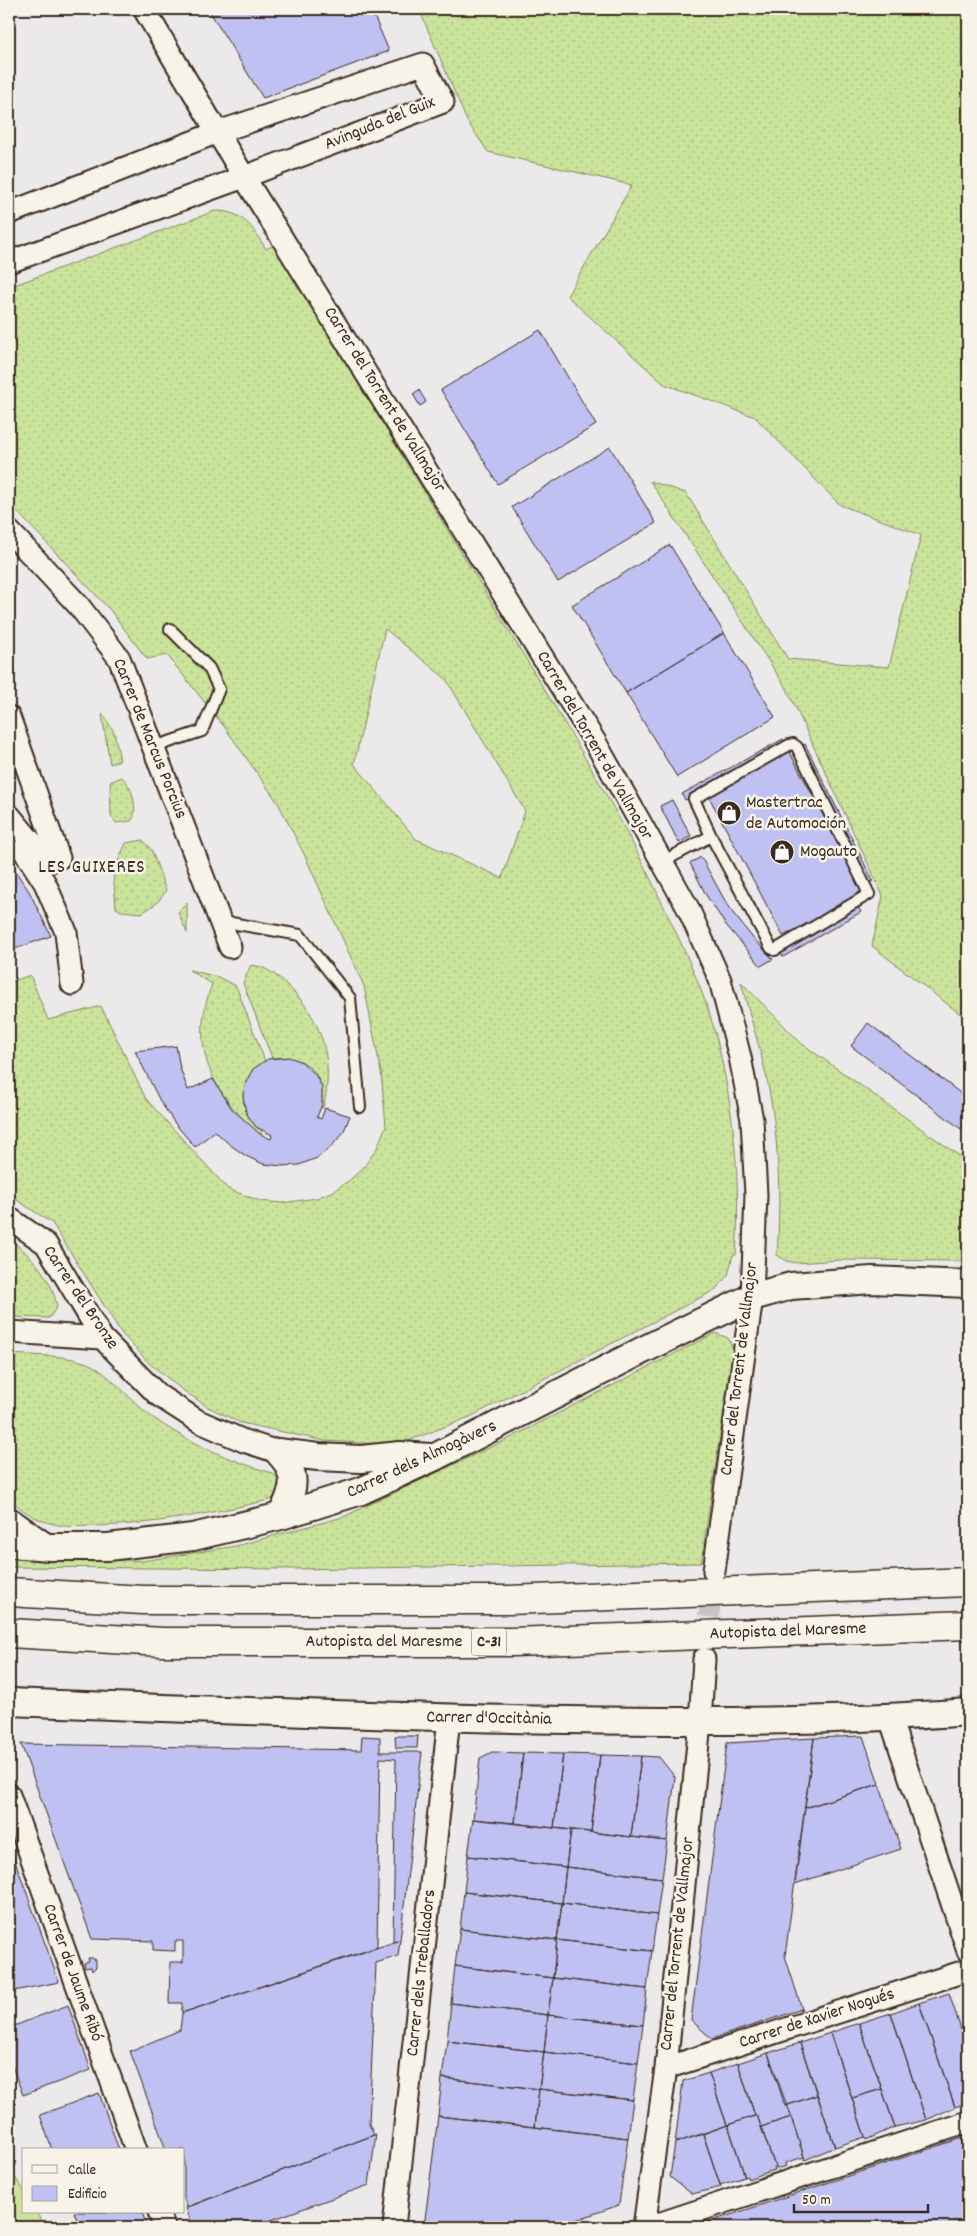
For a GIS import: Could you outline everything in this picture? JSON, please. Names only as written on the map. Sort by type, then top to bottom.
[{"type":"highway","points":[[9,1592],[142,1600],[509,1600],[968,1582]]},
{"type":"highway","name":"Autopista del Maresme","points":[[9,1633],[163,1642],[513,1642],[968,1625]]},
{"type":"street","name":"Carrer del Torrent de Vallmajor","points":[[144,9],[244,177],[594,740],[688,908],[720,980],[740,1057],[752,1120],[756,1195],[752,1297],[714,1571]]},
{"type":"street","name":"Avinguda del Guix","points":[[9,213],[218,132],[423,64],[442,102],[244,177],[9,262]]},
{"type":"street","name":"Carrer de Marcus Porcius","points":[[9,531],[79,606],[119,658],[230,947]]},
{"type":"street","points":[[9,717],[59,858],[48,862],[9,815]]},
{"type":"street","points":[[9,831],[20,844],[44,883],[66,932],[72,984]]},
{"type":"street","name":"Carrer del Bronze","points":[[9,1218],[46,1244],[102,1338],[158,1395],[198,1421],[244,1441],[278,1452]]},
{"type":"street","name":"Carrer dels Almogàvers","points":[[9,1544],[50,1547],[108,1547],[194,1537],[281,1516],[361,1491],[436,1457],[642,1350],[752,1297],[791,1286],[872,1280],[968,1284]]},
{"type":"street","points":[[9,1332],[102,1338]]},
{"type":"street","points":[[278,1452],[318,1457],[362,1459],[400,1455],[436,1457]]},
{"type":"street","points":[[278,1452],[289,1464],[293,1485],[281,1516]]},
{"type":"street","points":[[9,1518],[50,1547]]},
{"type":"street","name":"Carrer del Torrent de Vallmajor","points":[[644,2227],[666,2068],[700,1722],[704,1660]]},
{"type":"street","name":"Carrer d'Occitània","points":[[9,1702],[449,1718],[700,1722],[890,1718],[968,1712]]},
{"type":"street","name":"Carrer dels Treballadors","points":[[394,2227],[449,1718]]},
{"type":"street","points":[[890,1718],[968,1950]]},
{"type":"street","name":"Carrer de Jaume Ribó","points":[[9,1796],[135,2148]]},
{"type":"street","name":"Carrer de Xavier Nogués","points":[[666,2068],[968,1970]]},
{"type":"street","points":[[649,2227],[968,2122]]},
{"type":"street","points":[[160,2214],[164,2227]]},
{"type":"lane","points":[[154,747],[202,731],[219,689],[210,668],[170,629]]},
{"type":"lane","points":[[793,744],[801,756],[869,894],[775,950],[771,948],[710,836],[694,802],[695,797],[793,744]]},
{"type":"lane","points":[[662,862],[710,836]]},
{"type":"lane","points":[[220,921],[300,935],[350,998],[360,1108]]},
{"type":"green space","points":[[419,9],[968,9],[968,1020],[872,946],[883,896],[787,689],[650,481],[686,493],[788,659],[889,667],[921,535],[840,505],[755,417],[664,384],[567,296],[632,185],[488,152],[467,121]]},
{"type":"green space","points":[[215,211],[240,217],[251,227],[266,249],[275,245],[591,769],[633,843],[696,976],[712,1021],[722,1063],[732,1117],[737,1172],[736,1255],[733,1255],[728,1275],[715,1290],[470,1417],[398,1445],[325,1441],[241,1423],[208,1407],[181,1389],[149,1363],[122,1334],[52,1223],[9,1195],[9,983],[30,975],[48,1020],[101,1006],[146,1099],[228,1189],[260,1201],[282,1203],[317,1198],[335,1190],[364,1167],[377,1148],[386,1126],[381,1072],[364,986],[304,854],[278,803],[226,729],[167,655],[147,659],[110,610],[9,503],[9,287]],"holes":[[[385,629],[446,679],[525,811],[502,878],[416,839],[354,764]]]},
{"type":"green space","points":[[102,715],[114,732],[120,760],[110,764]]},
{"type":"green space","points":[[122,777],[131,791],[135,811],[131,821],[116,823],[111,816],[110,782]]},
{"type":"green space","points":[[143,840],[152,851],[166,891],[157,903],[142,913],[121,911],[116,908],[113,872],[126,843]]},
{"type":"green space","points":[[187,903],[187,933],[178,912]]},
{"type":"green space","points":[[251,965],[266,969],[283,981],[309,1011],[317,1026],[323,1041],[326,1057],[326,1091],[323,1108],[321,1108],[322,1096],[320,1085],[317,1076],[311,1068],[295,1059],[272,1058],[243,983]]},
{"type":"green space","points":[[189,970],[218,977],[236,986],[265,1061],[249,1076],[244,1095],[244,1105],[254,1123],[262,1131],[260,1135],[229,1103],[217,1086],[209,1068],[204,1049],[203,1029],[205,1007],[212,984]]},
{"type":"green space","points":[[741,982],[801,1043],[968,1162],[968,1261],[839,1260],[797,1263],[786,1261],[777,1255],[779,1187],[774,1120],[763,1063]]},
{"type":"green space","points":[[9,1239],[33,1260],[46,1277],[55,1297],[57,1307],[49,1318],[9,1317]]},
{"type":"green space","points":[[715,1333],[728,1338],[733,1349],[701,1563],[293,1569],[9,1567],[9,1553],[142,1561],[236,1546],[343,1517],[510,1438]]},
{"type":"green space","points":[[9,1354],[75,1359],[93,1366],[152,1417],[180,1435],[225,1456],[272,1473],[279,1484],[275,1497],[269,1500],[204,1514],[161,1521],[117,1525],[69,1526],[47,1522],[35,1517],[24,1511],[9,1497]]},
{"type":"green space","points":[[9,2168],[22,2188],[22,2214],[38,2214],[46,2227],[9,2227]]},
{"type":"building","points":[[208,9],[371,9],[389,51],[263,98]]},
{"type":"building","points":[[540,330],[596,425],[498,484],[441,390]]},
{"type":"building","points":[[419,390],[426,402],[420,406],[413,394]]},
{"type":"building","points":[[610,447],[656,523],[558,582],[512,507]]},
{"type":"building","points":[[670,545],[724,633],[626,693],[572,605]]},
{"type":"building","points":[[724,633],[775,717],[677,777],[626,693]]},
{"type":"building","points":[[783,739],[786,744],[685,800],[682,794]]},
{"type":"building","points":[[805,744],[873,881],[867,884],[799,746]]},
{"type":"building","points":[[789,751],[865,893],[783,936],[708,795]]},
{"type":"building","points":[[672,800],[691,836],[679,843],[660,806]]},
{"type":"building","points":[[701,857],[729,908],[752,937],[773,959],[761,966],[726,925],[706,895],[690,863]]},
{"type":"building","points":[[9,862],[29,891],[51,936],[9,951]]},
{"type":"building","points":[[858,907],[861,912],[783,957],[780,952]]},
{"type":"building","points":[[868,1023],[968,1099],[968,1119],[961,1129],[851,1046]]},
{"type":"building","points":[[176,1046],[180,1068],[188,1090],[213,1079],[232,1109],[260,1134],[271,1139],[272,1135],[256,1127],[246,1113],[243,1096],[246,1082],[253,1069],[268,1059],[289,1057],[302,1062],[315,1074],[322,1087],[322,1104],[317,1117],[321,1119],[325,1108],[350,1116],[343,1133],[331,1147],[317,1158],[299,1165],[263,1164],[246,1156],[215,1131],[195,1147],[176,1125],[160,1101],[135,1051]]},
{"type":"building","points":[[362,1736],[380,1737],[380,1752],[422,1752],[400,1940],[393,1942],[396,1759],[380,1758],[377,1947],[182,2013],[182,2003],[169,2003],[170,1962],[183,1962],[183,1941],[175,1941],[175,1951],[153,1950],[153,1941],[92,1939],[21,1744],[361,1750]]},
{"type":"building","points":[[395,1736],[418,1736],[417,1748],[396,1748]]},
{"type":"building","points":[[863,1736],[879,1784],[805,1808],[814,1738]]},
{"type":"building","points":[[814,1738],[785,1956],[802,2009],[712,2039],[691,2020],[727,1743]]},
{"type":"building","points":[[492,1752],[523,1753],[515,1823],[473,1819],[480,1758]]},
{"type":"building","points":[[523,1753],[563,1754],[554,1828],[515,1823]]},
{"type":"building","points":[[563,1754],[600,1755],[591,1832],[554,1828]]},
{"type":"building","points":[[600,1755],[641,1756],[631,1837],[591,1832]]},
{"type":"building","points":[[641,1756],[659,1757],[675,1777],[667,1841],[631,1837]]},
{"type":"building","points":[[879,1784],[901,1849],[795,1884],[805,1808]]},
{"type":"building","points":[[473,1819],[571,1830],[566,1867],[468,1856]]},
{"type":"building","points":[[571,1830],[667,1841],[662,1878],[566,1867]]},
{"type":"building","points":[[9,1844],[59,1982],[9,1992]]},
{"type":"building","points":[[468,1856],[566,1867],[562,1903],[464,1892]]},
{"type":"building","points":[[566,1867],[662,1878],[657,1915],[562,1903]]},
{"type":"building","points":[[464,1892],[562,1903],[557,1940],[460,1929]]},
{"type":"building","points":[[562,1903],[657,1915],[652,1951],[557,1940]]},
{"type":"building","points":[[460,1929],[557,1940],[553,1978],[455,1966]]},
{"type":"building","points":[[400,1940],[398,1956],[376,1963],[369,2124],[374,2135],[187,2207],[185,2202],[185,2148],[165,2148],[130,2051],[180,2030],[182,2013]]},
{"type":"building","points":[[557,1940],[652,1951],[647,1989],[553,1978]]},
{"type":"building","points":[[88,1958],[96,1960],[96,1967],[92,1971],[91,1967],[85,1968],[84,1963],[89,1961]]},
{"type":"building","points":[[455,1966],[553,1978],[548,2015],[451,2003]]},
{"type":"building","points":[[553,1978],[647,1989],[643,2025],[548,2015]]},
{"type":"building","points":[[949,1993],[968,2051],[968,2103],[955,2107],[919,2003]]},
{"type":"building","points":[[451,2003],[548,2015],[544,2052],[447,2041]]},
{"type":"building","points":[[919,2003],[955,2107],[926,2120],[891,2013]]},
{"type":"building","points":[[68,2005],[91,2070],[23,2095],[9,2058],[9,2028]]},
{"type":"building","points":[[891,2013],[926,2120],[895,2127],[859,2023]]},
{"type":"building","points":[[548,2015],[643,2025],[638,2063],[544,2052]]},
{"type":"building","points":[[859,2023],[882,2089],[852,2098],[830,2033]]},
{"type":"building","points":[[830,2033],[865,2137],[835,2147],[800,2043]]},
{"type":"building","points":[[447,2041],[544,2052],[539,2089],[442,2078]]},
{"type":"building","points":[[800,2043],[817,2095],[785,2106],[768,2053]]},
{"type":"building","points":[[544,2052],[638,2063],[633,2100],[539,2089]]},
{"type":"building","points":[[768,2053],[791,2117],[761,2127],[757,2115],[755,2116],[738,2063]]},
{"type":"building","points":[[738,2063],[755,2116],[727,2125],[709,2073]]},
{"type":"building","points":[[709,2073],[727,2125],[675,2143],[683,2081]]},
{"type":"building","points":[[442,2078],[539,2089],[535,2127],[438,2116]]},
{"type":"building","points":[[539,2089],[633,2100],[628,2138],[535,2127]]},
{"type":"building","points":[[882,2089],[895,2127],[866,2140],[852,2098]]},
{"type":"building","points":[[99,2093],[118,2148],[51,2148],[40,2115]]},
{"type":"building","points":[[817,2095],[835,2147],[805,2160],[788,2107],[785,2106]]},
{"type":"building","points":[[757,2115],[775,2167],[773,2168],[774,2170],[748,2179],[747,2176],[745,2177],[728,2125]]},
{"type":"building","points":[[438,2116],[628,2138],[619,2205],[556,2227],[424,2227]]},
{"type":"building","points":[[791,2117],[804,2157],[785,2163],[786,2166],[776,2169],[761,2127]]},
{"type":"building","points":[[728,2125],[745,2177],[720,2185],[703,2134]]},
{"type":"building","points":[[376,2134],[369,2185],[260,2224],[261,2227],[193,2227],[186,2208]]},
{"type":"building","points":[[703,2134],[721,2187],[692,2194],[670,2177],[675,2143]]},
{"type":"building","points":[[968,2136],[968,2227],[693,2227],[749,2209]]},
{"type":"building","points":[[75,2214],[143,2214],[147,2227],[80,2227]]},
{"type":"tunnel","points":[[705,1649],[713,1578]]},
{"type":"place","name":"Mastertrac de Automoción","points":[[729,813]]},
{"type":"place","name":"Mogauto","points":[[782,852]]},
{"type":"district","name":"LES GUIXERES","points":[[92,868]]}]
